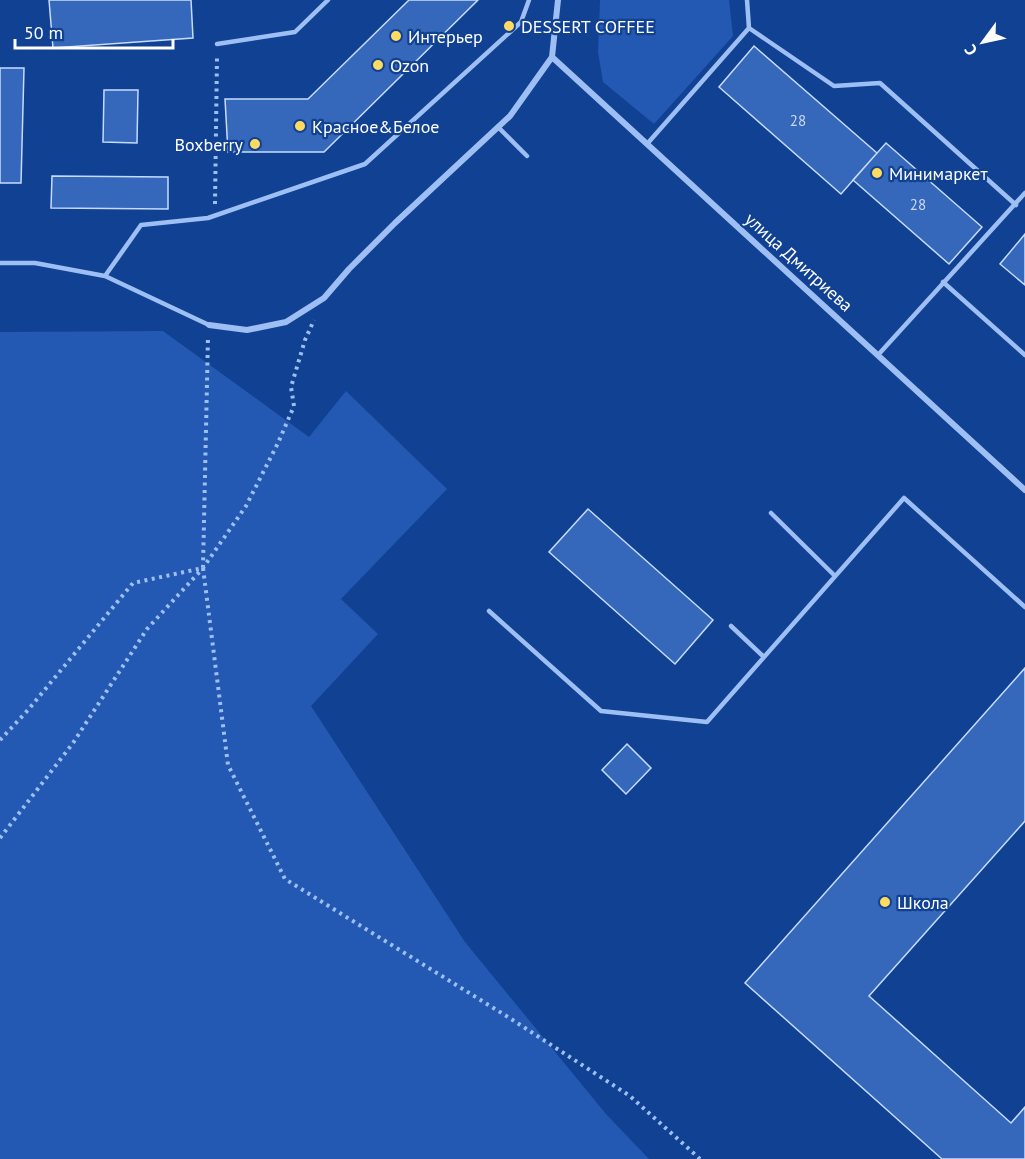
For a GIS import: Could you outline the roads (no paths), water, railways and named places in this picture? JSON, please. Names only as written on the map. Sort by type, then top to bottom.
[{"type":"street","points":[[208,325],[247,330],[286,322],[324,298],[395,223],[510,116],[552,57],[558,0]]},
{"type":"street","name":"улица Дмитриева","points":[[552,57],[1025,489]]},
{"type":"lane","points":[[217,44],[295,32],[328,0]]},
{"type":"lane","points":[[105,276],[141,225],[214,216],[365,164],[521,22],[529,0]]},
{"type":"lane","points":[[647,144],[749,28],[747,0]]},
{"type":"lane","points":[[749,28],[834,86],[880,83],[1016,205]]},
{"type":"lane","points":[[498,127],[526,156]]},
{"type":"lane","points":[[878,355],[1025,194]]},
{"type":"lane","points":[[0,263],[35,263],[105,276],[208,325]]},
{"type":"lane","points":[[944,282],[1025,355]]},
{"type":"lane","points":[[489,611],[601,711],[707,722],[904,498],[1025,607]]},
{"type":"lane","points":[[771,513],[835,576]]},
{"type":"lane","points":[[732,626],[764,657]]},
{"type":"place","name":"DESSERT COFFEE","points":[[509,26]]},
{"type":"place","name":"Интерьер","points":[[396,36]]},
{"type":"place","name":"Ozon","points":[[378,65]]},
{"type":"place","name":"Красное&Белое","points":[[300,126]]},
{"type":"place","name":"Boxberry","points":[[255,144]]},
{"type":"place","name":"Минимаркет","points":[[877,173]]},
{"type":"place","name":"Школа","points":[[885,902]]}]
